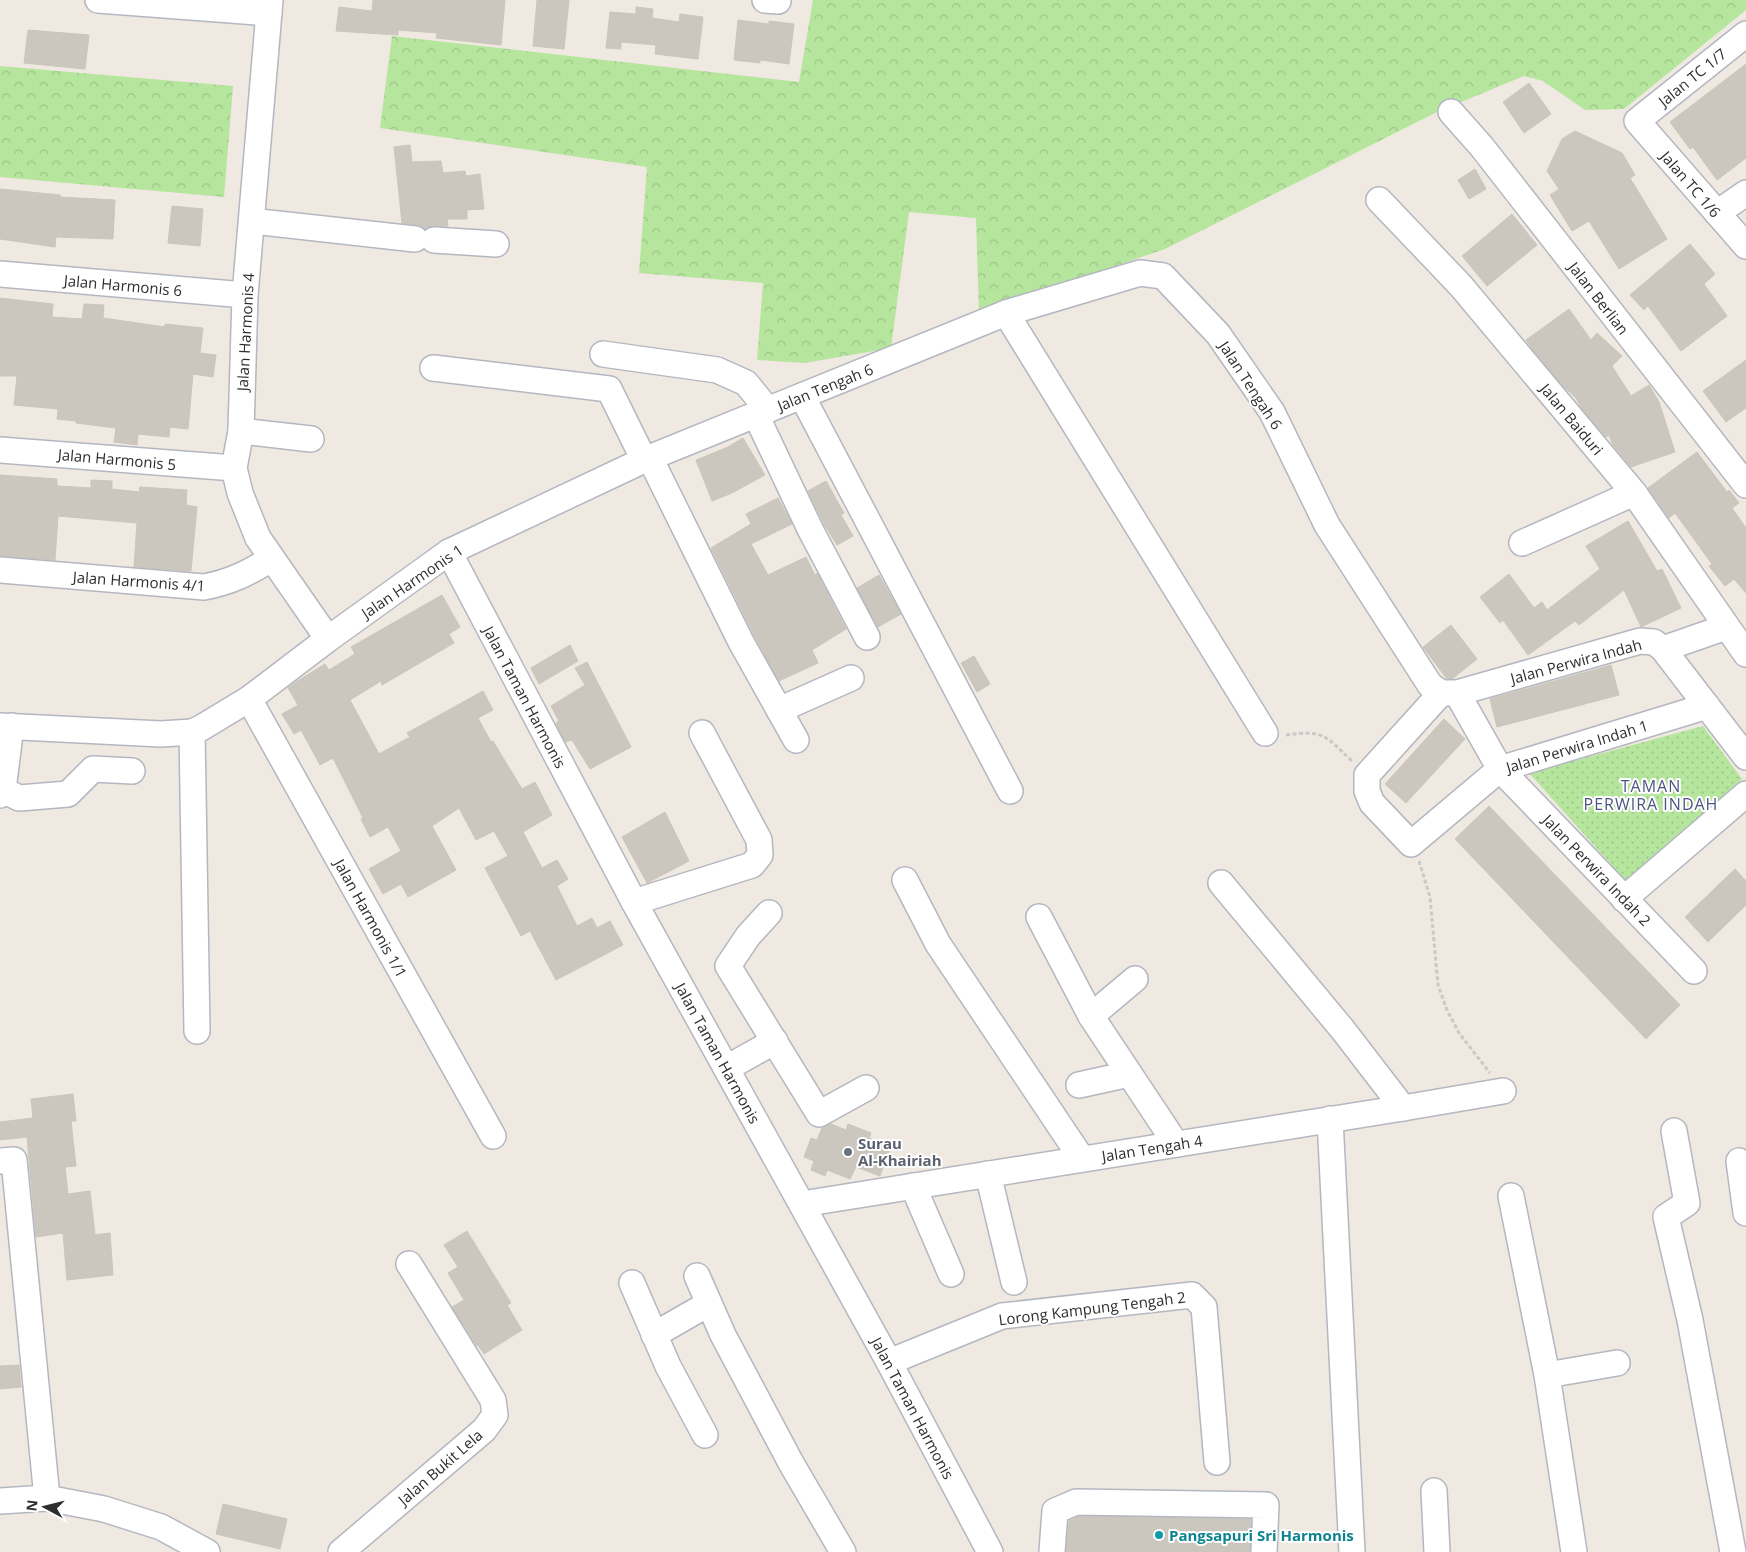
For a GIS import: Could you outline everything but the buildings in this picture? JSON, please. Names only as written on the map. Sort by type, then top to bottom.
[{"type":"street","points":[[98,0],[269,7]]},
{"type":"street","name":"Jalan Harmonis 4","points":[[269,7],[245,295],[241,431],[234,468],[240,493],[258,538],[328,639]]},
{"type":"street","name":"Jalan TC 1/7","points":[[1637,121],[1746,34]]},
{"type":"street","name":"Jalan Berlian","points":[[1451,112],[1482,148],[1746,485]]},
{"type":"street","name":"Jalan TC 1/6","points":[[1637,121],[1746,246]]},
{"type":"street","points":[[1717,213],[1746,193]]},
{"type":"street","name":"Jalan Baiduri","points":[[1379,200],[1461,286],[1634,493],[1746,654]]},
{"type":"street","points":[[252,221],[425,239],[496,244]]},
{"type":"street","name":"Jalan Tengah 6","points":[[647,459],[1006,313],[1140,273],[1164,276],[1218,334],[1272,412],[1327,525],[1430,685],[1449,693],[1500,769]]},
{"type":"street","name":"Jalan Harmonis 6","points":[[0,274],[245,295]]},
{"type":"street","points":[[1006,313],[1265,733]]},
{"type":"street","points":[[603,354],[717,370],[746,383],[762,412],[810,529],[867,637]]},
{"type":"street","points":[[433,368],[610,389],[741,642],[796,740]]},
{"type":"street","points":[[802,396],[1010,791]]},
{"type":"street","points":[[241,431],[311,439]]},
{"type":"street","name":"Jalan Harmonis 5","points":[[0,450],[234,468]]},
{"type":"street","name":"Jalan Harmonis 1","points":[[5,726],[161,734],[192,732],[202,728],[249,699],[328,639],[449,552],[647,459]]},
{"type":"street","points":[[1522,543],[1634,493]]},
{"type":"street","name":"Jalan Taman Harmonis","points":[[449,552],[634,902],[889,1362],[990,1552]]},
{"type":"street","name":"Jalan Harmonis 4/1","points":[[0,570],[204,587],[223,584],[244,576],[271,558]]},
{"type":"street","points":[[1663,649],[1726,626]]},
{"type":"street","name":"Jalan Perwira Indah","points":[[1449,693],[1640,641],[1654,642],[1663,649],[1746,757]]},
{"type":"street","points":[[779,710],[851,678]]},
{"type":"street","points":[[1411,844],[1372,803],[1367,791],[1367,775],[1449,693]]},
{"type":"street","name":"Jalan Harmonis 1/1","points":[[249,699],[493,1136]]},
{"type":"street","name":"Jalan Perwira Indah 1","points":[[1411,844],[1500,769],[1707,706]]},
{"type":"street","points":[[5,726],[1,793],[19,798],[68,794],[93,769],[132,771]]},
{"type":"street","points":[[192,732],[197,1031]]},
{"type":"street","points":[[634,902],[752,864],[760,855],[759,840],[702,733]]},
{"type":"street","name":"Jalan Perwira Indah 2","points":[[1500,769],[1694,971]]},
{"type":"street","points":[[1624,899],[1746,794]]},
{"type":"street","points":[[905,880],[938,944],[1082,1159]]},
{"type":"street","points":[[1221,883],[1343,1030],[1403,1108]]},
{"type":"street","points":[[769,913],[748,936],[728,966],[819,1114],[866,1088]]},
{"type":"street","points":[[1040,917],[1091,1016],[1176,1144]]},
{"type":"street","points":[[1091,1016],[1135,979]]},
{"type":"street","points":[[726,1068],[774,1041]]},
{"type":"street","points":[[1079,1085],[1129,1074]]},
{"type":"street","name":"Jalan Tengah 4","points":[[802,1204],[1501,1091]]},
{"type":"street","points":[[1330,1119],[1352,1552]]},
{"type":"street","points":[[1674,1131],[1687,1203],[1666,1217],[1690,1320],[1733,1552]]},
{"type":"street","points":[[0,1161],[14,1160],[47,1498]]},
{"type":"street","points":[[1739,1161],[1746,1212]]},
{"type":"street","points":[[988,1174],[1014,1282]]},
{"type":"street","points":[[913,1186],[951,1274]]},
{"type":"street","points":[[1510,1196],[1547,1375],[1574,1552]]},
{"type":"street","name":"Jalan Bukit Lela","points":[[341,1552],[484,1430],[495,1414],[493,1400],[409,1264]]},
{"type":"street","points":[[697,1276],[723,1335],[790,1462],[843,1552]]},
{"type":"street","points":[[632,1283],[668,1366],[705,1435]]},
{"type":"street","name":"Lorong Kampung Tengah 2","points":[[889,1362],[1002,1316],[1192,1296],[1204,1307],[1216,1462]]},
{"type":"street","points":[[654,1335],[708,1304]]},
{"type":"street","points":[[1547,1375],[1618,1362]]},
{"type":"street","points":[[1434,1491],[1437,1552]]},
{"type":"street","points":[[0,1500],[47,1498],[104,1509],[161,1528],[207,1552]]},
{"type":"street","points":[[1052,1552],[1055,1511],[1076,1502],[1266,1505],[1264,1552]]},
{"type":"path","points":[[1265,733],[1276,736],[1308,732],[1320,734],[1367,775]]},
{"type":"path","points":[[1411,844],[1417,855],[1430,897],[1438,985],[1447,1010],[1459,1033],[1493,1077],[1501,1091]]},
{"type":"green space","points":[[813,0],[1746,0],[1746,10],[1624,109],[1585,110],[1543,81],[1524,76],[1437,112],[1165,249],[979,312],[976,218],[909,212],[891,348],[805,363],[757,360],[763,283],[639,273],[647,167],[380,128],[392,36],[799,82]]},
{"type":"green space","points":[[0,66],[233,86],[224,197],[0,177]]},
{"type":"green space","points":[[1703,726],[1742,779],[1627,882],[1529,773]]},
{"type":"place","name":"Surau Al-Khairiah","points":[[848,1152]]},
{"type":"place","name":"Pangsapuri Sri Harmonis","points":[[1159,1535]]},
{"type":"district","name":"TAMAN PERWIRA INDAH","points":[[1651,795]]}]
